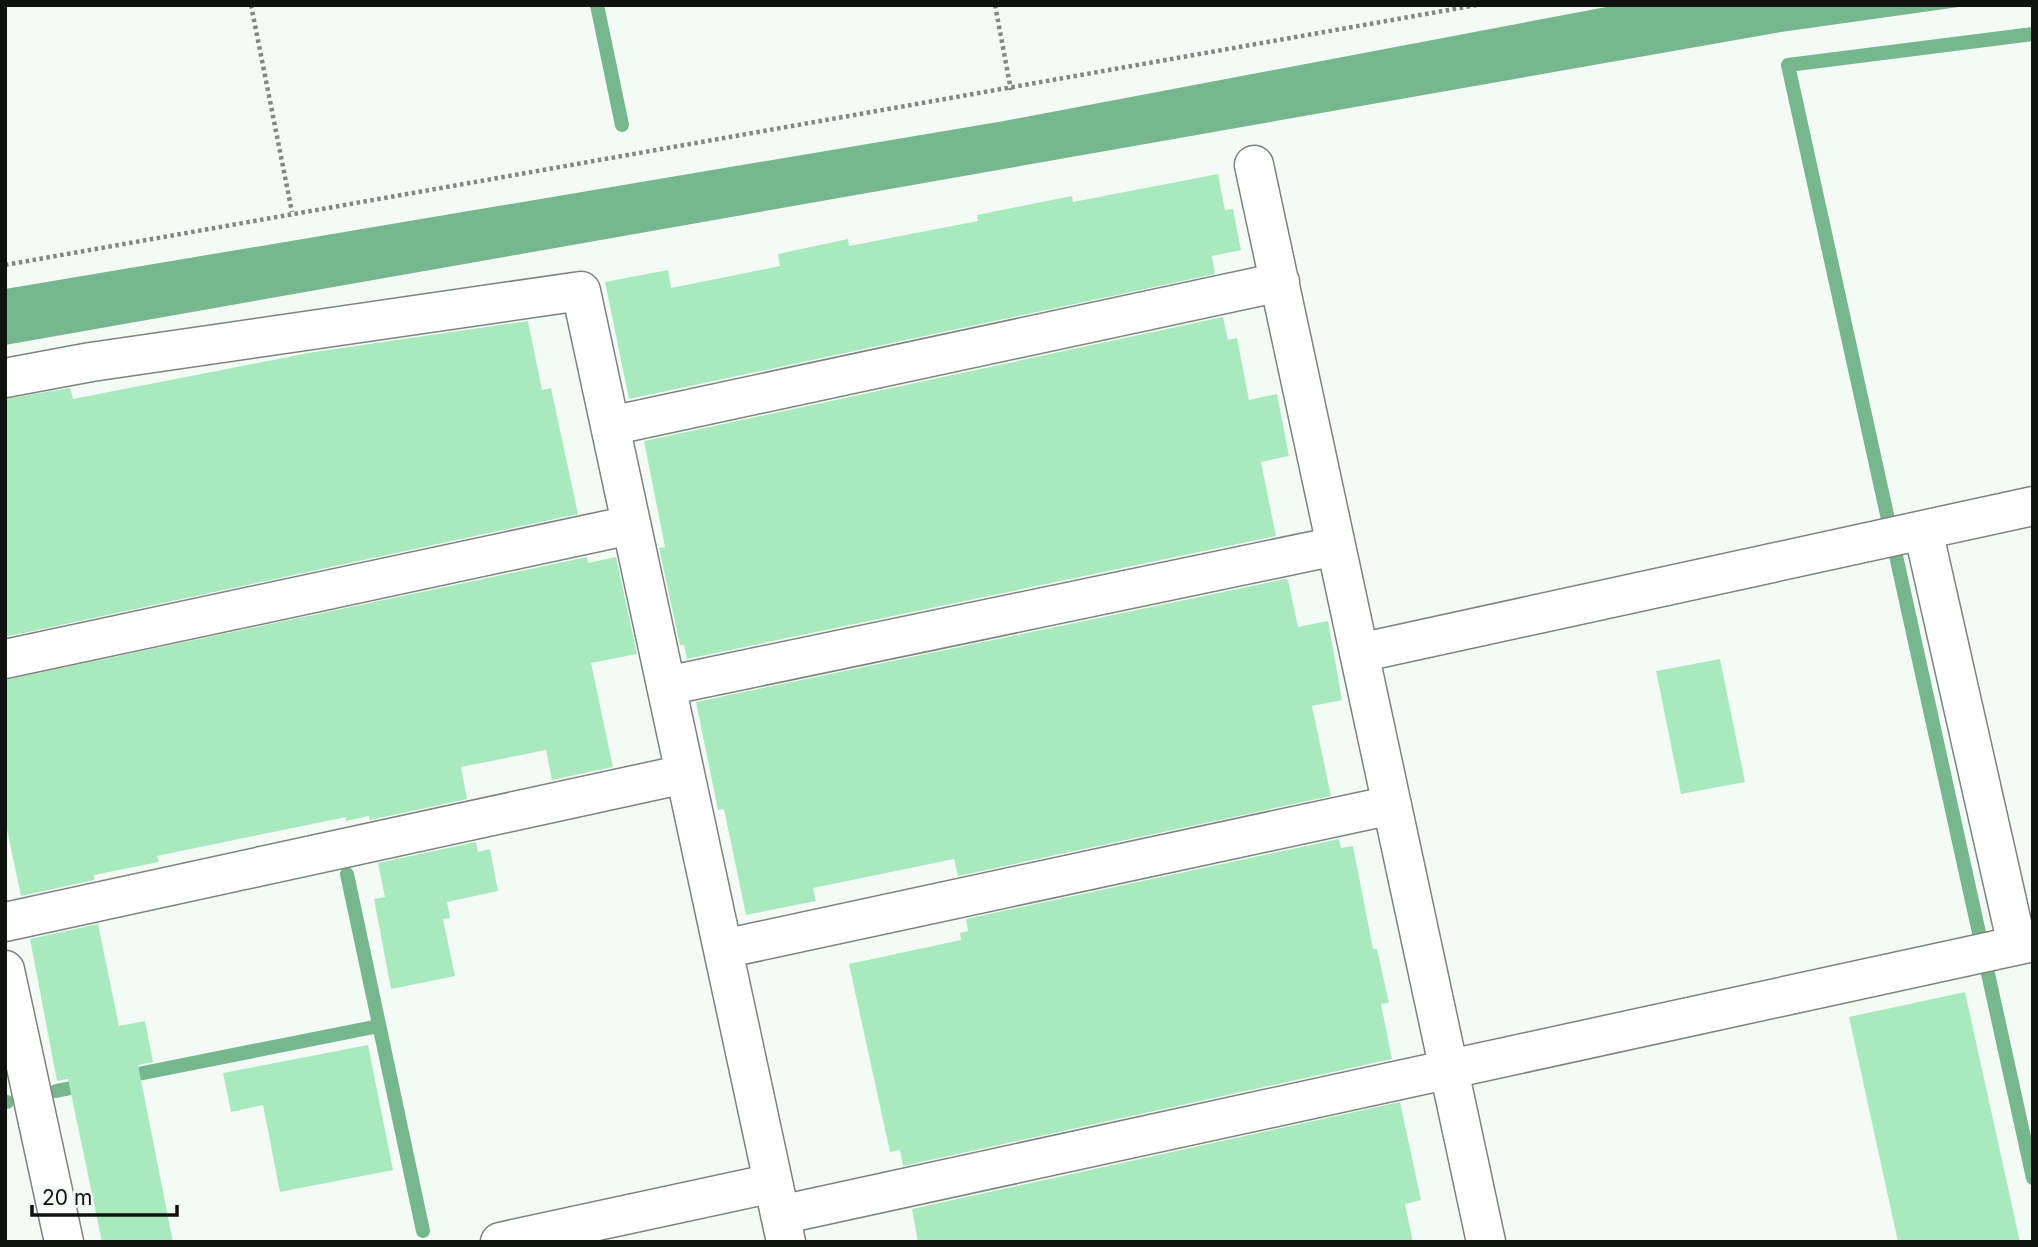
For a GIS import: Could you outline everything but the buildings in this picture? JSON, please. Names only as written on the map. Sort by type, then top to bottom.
[{"type":"street","points":[[1254,165],[1486,1242]]},
{"type":"street","points":[[610,426],[1280,282]]},
{"type":"street","points":[[5,379],[91,362],[581,291],[780,1213]]},
{"type":"street","points":[[1359,653],[2033,506]]},
{"type":"street","points":[[5,660],[631,525]]},
{"type":"street","points":[[500,1242],[780,1213],[2004,948],[1903,534]]},
{"type":"street","points":[[666,686],[1336,546]]},
{"type":"street","points":[[5,922],[685,774]]},
{"type":"street","points":[[723,949],[1392,805]]},
{"type":"street","points":[[5,971],[64,1242]]},
{"type":"path","points":[[251,5],[292,212]]},
{"type":"path","points":[[995,5],[1011,90]]},
{"type":"path","points":[[5,265],[292,212],[1011,90],[1477,5]]},
{"type":"shaded area","points":[[1617,5],[1973,5],[1781,32],[5,345],[5,289],[1004,121]]},
{"type":"waterway","points":[[597,5],[622,125]]},
{"type":"waterway","points":[[2033,34],[1788,65],[2033,1178]]},
{"type":"waterway","points":[[347,874],[423,1231]]},
{"type":"waterway","points":[[123,1077],[379,1026]]},
{"type":"waterway","points":[[56,1091],[86,1085]]}]
